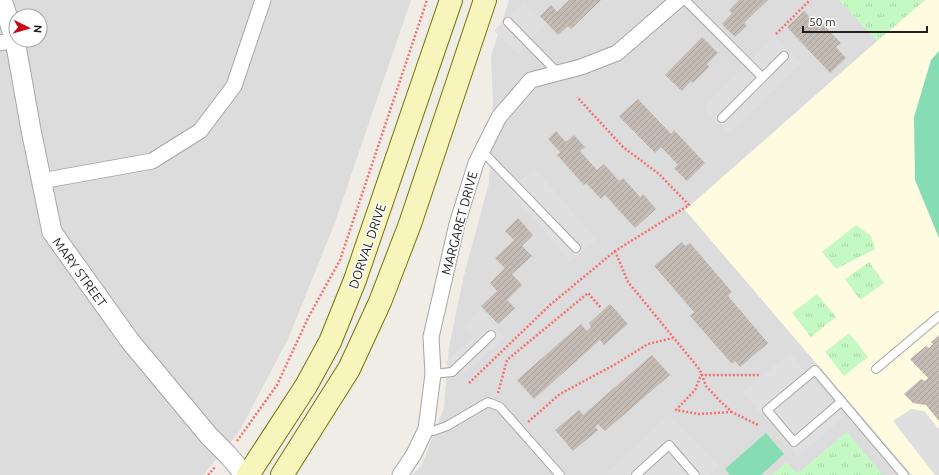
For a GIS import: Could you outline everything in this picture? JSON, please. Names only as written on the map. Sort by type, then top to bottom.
[{"type":"main road","name":"DORVAL DRIVE","points":[[247,475],[306,386],[330,342],[356,280],[451,0]]},
{"type":"main road","points":[[282,475],[349,369],[380,302],[410,224],[485,0]]},
{"type":"street","name":"MARY STREET","points":[[2,0],[7,41],[52,232],[130,341],[209,436],[247,475]]},
{"type":"street","points":[[41,181],[152,161],[200,131],[234,86],[263,0]]},
{"type":"street","name":"MARGARET DRIVE","points":[[400,475],[414,454],[426,429],[433,374],[431,336],[457,224],[476,163],[499,117],[532,80],[581,67],[618,53],[678,0]]},
{"type":"lane","points":[[685,0],[762,77]]},
{"type":"lane","points":[[508,22],[558,73]]},
{"type":"lane","points":[[722,118],[784,56]]},
{"type":"lane","points":[[482,151],[576,248]]},
{"type":"lane","points":[[876,369],[939,316]]},
{"type":"lane","points":[[433,374],[452,372],[491,336]]},
{"type":"lane","points":[[842,401],[794,442],[767,410],[815,370],[842,401],[904,475]]},
{"type":"lane","points":[[426,429],[433,431],[447,426],[488,402],[500,406],[560,475]]},
{"type":"lane","points":[[636,475],[669,445],[695,475]]},
{"type":"path","points":[[208,475],[227,454],[277,385],[309,316],[340,260],[427,0]]},
{"type":"path","points":[[776,34],[810,0]]},
{"type":"path","points":[[469,383],[550,305],[615,251],[689,205],[659,174],[623,147],[576,97]]},
{"type":"path","points":[[615,251],[628,282],[700,370],[706,386],[732,412],[758,425]]},
{"type":"path","points":[[498,394],[507,360],[576,302],[588,293],[601,308]]},
{"type":"path","points":[[520,428],[560,394],[614,366],[648,344],[673,338]]},
{"type":"path","points":[[701,374],[760,375]]},
{"type":"path","points":[[701,374],[695,390],[676,410],[699,414],[732,412]]},
{"type":"shaded area","points":[[0,0],[411,0],[334,225],[288,339],[239,432],[203,475],[0,475]]},
{"type":"shaded area","points":[[509,0],[939,0],[939,475],[412,475],[421,467],[444,408],[449,347],[464,275],[489,183],[493,103],[491,56]]},
{"type":"shaded area","points":[[925,0],[939,0],[939,475],[912,475],[685,210]]},
{"type":"shaded area","points":[[523,2],[546,25],[518,54],[494,31]]},
{"type":"shaded area","points":[[775,36],[801,63],[729,134],[703,107]]},
{"type":"shaded area","points":[[535,168],[596,240],[570,262],[509,190]]},
{"type":"shaded area","points":[[481,310],[505,338],[459,378],[445,362],[473,337],[464,326]]},
{"type":"shaded area","points":[[790,353],[844,417],[797,457],[743,392]]},
{"type":"shaded area","points":[[911,409],[924,411],[939,429],[939,475],[935,475],[893,421]]},
{"type":"shaded area","points":[[669,414],[719,466],[710,475],[609,475],[607,473]]},
{"type":"green space","points":[[839,0],[925,0],[877,41]]},
{"type":"green space","points":[[939,51],[939,238],[915,180],[914,117],[931,60]]},
{"type":"green space","points":[[856,225],[871,236],[875,249],[836,269],[822,252]]},
{"type":"green space","points":[[869,262],[884,283],[860,300],[845,279]]},
{"type":"green space","points":[[817,294],[836,317],[811,337],[792,313]]},
{"type":"green space","points":[[849,333],[868,357],[844,376],[825,352]]},
{"type":"green space","points":[[847,432],[883,475],[772,475],[787,462],[797,474]]},
{"type":"green space","points":[[766,433],[784,454],[761,475],[730,475],[725,469]]},
{"type":"building","points":[[569,0],[601,0],[571,29],[568,26],[558,35],[540,16],[551,5],[557,12]]},
{"type":"building","points":[[739,0],[768,0],[744,23],[747,26],[735,37],[722,24],[732,13],[729,10]]},
{"type":"building","points":[[804,11],[814,21],[817,18],[841,43],[836,47],[846,58],[830,73],[787,27]]},
{"type":"building","points":[[702,37],[718,53],[707,64],[709,67],[693,83],[691,81],[682,91],[665,75]]},
{"type":"building","points":[[638,99],[671,134],[674,130],[705,163],[687,181],[674,168],[678,165],[661,147],[655,153],[619,116]]},
{"type":"building","points":[[556,131],[566,142],[574,135],[585,147],[580,151],[597,170],[604,164],[619,181],[623,178],[640,197],[643,194],[656,209],[635,228],[605,195],[601,199],[586,183],[584,185],[557,155],[560,152],[548,139]]},
{"type":"building","points":[[518,218],[533,235],[522,246],[532,256],[512,274],[522,285],[507,300],[515,308],[498,324],[481,306],[497,291],[490,283],[505,268],[495,258],[514,240],[505,231]]},
{"type":"building","points":[[682,242],[685,246],[690,243],[732,292],[728,296],[768,343],[740,367],[735,361],[732,364],[690,316],[694,312],[654,266]]},
{"type":"building","points":[[610,304],[628,324],[604,345],[600,340],[534,399],[517,380],[581,324],[587,331],[591,327],[589,323]]},
{"type":"building","points":[[939,335],[939,421],[926,405],[913,403],[904,394],[921,379],[925,381],[928,378],[910,359],[926,346],[929,348],[933,344],[931,342]]},
{"type":"building","points":[[652,355],[670,375],[605,431],[598,424],[595,427],[598,430],[573,451],[555,430],[579,410],[583,415]]}]
